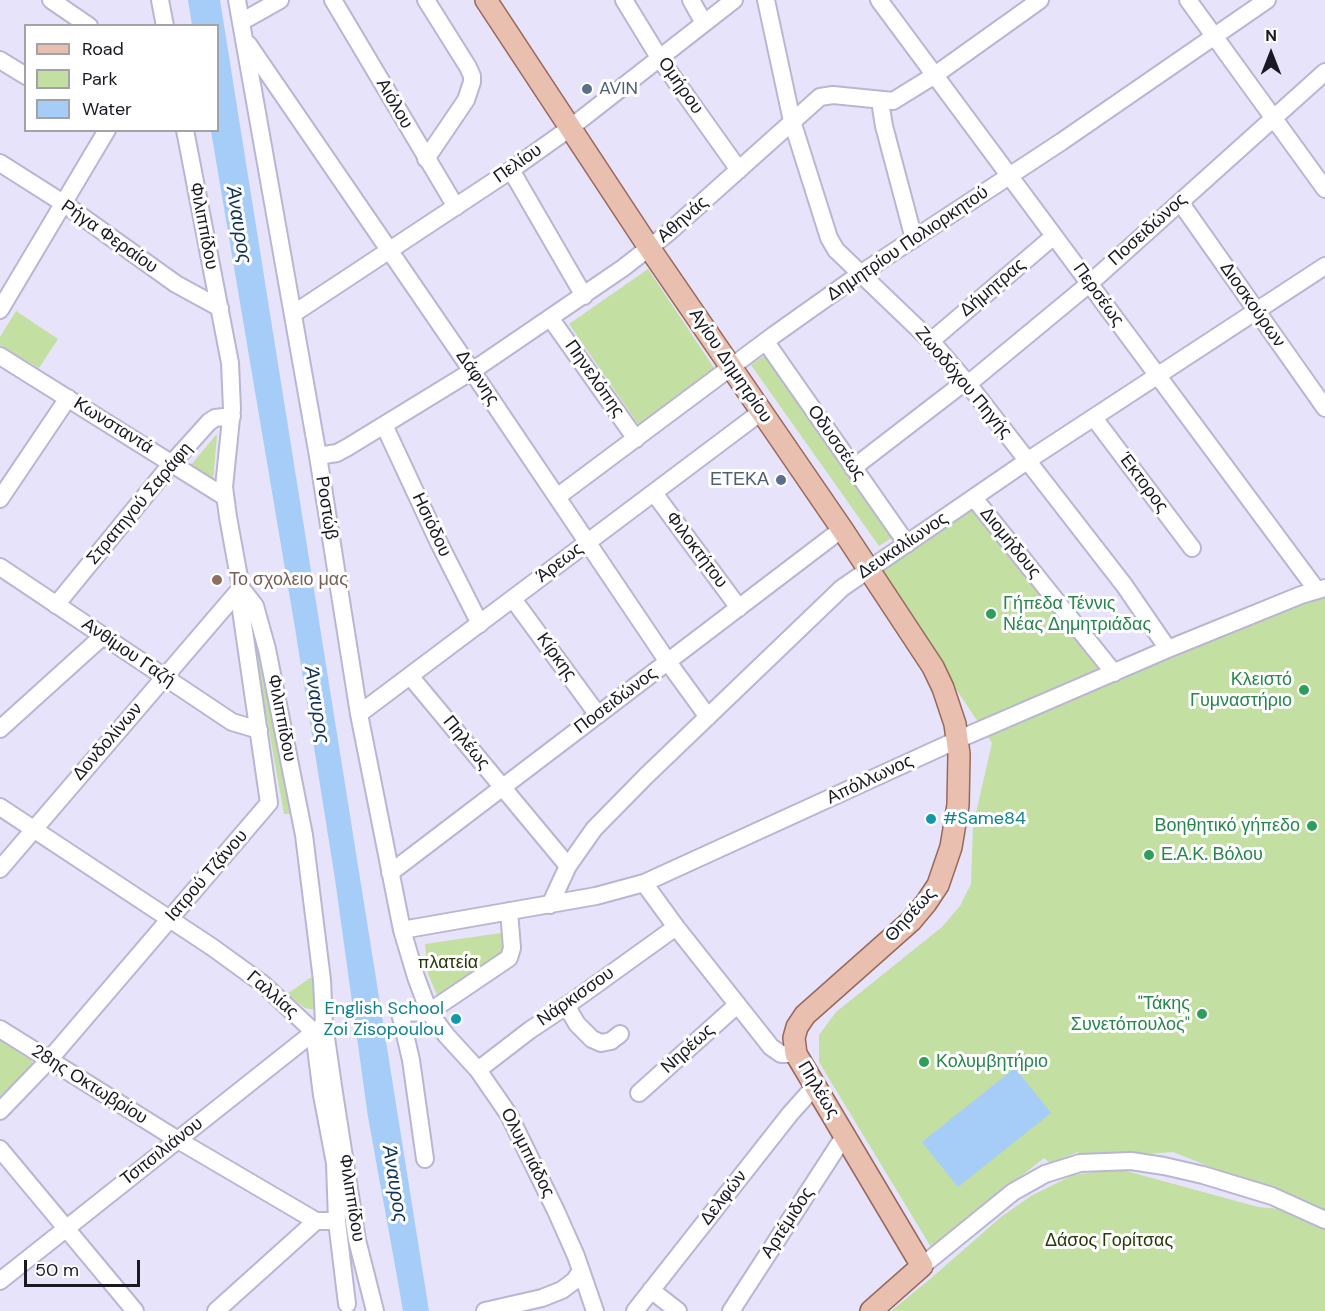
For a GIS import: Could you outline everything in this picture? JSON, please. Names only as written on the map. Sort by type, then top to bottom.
[{"type":"main road","name":"Αγίου Δημητρίου","points":[[486,0],[650,249],[842,529],[939,678],[952,716],[957,740]]},
{"type":"main road","name":"Θησέως","points":[[796,1054],[794,1038],[797,1027],[805,1015],[903,928],[926,903],[938,885],[948,862],[956,819],[959,785],[957,740]]},
{"type":"main road","name":"Πηλέως","points":[[796,1054],[922,1266]]},
{"type":"main road","points":[[871,1311],[922,1266]]},
{"type":"street","points":[[51,0],[86,24]]},
{"type":"street","points":[[160,0],[165,24]]},
{"type":"street","name":"Ροστώβ","points":[[237,0],[318,456],[359,714],[402,930],[429,1012]]},
{"type":"street","points":[[241,22],[280,0]]},
{"type":"street","name":"Αιόλου","points":[[333,0],[456,207]]},
{"type":"street","points":[[426,0],[472,75],[466,100],[426,159]]},
{"type":"street","name":"Ομήρου","points":[[624,0],[660,59],[739,170]]},
{"type":"street","points":[[691,0],[704,23]]},
{"type":"street","name":"Πελίου","points":[[293,314],[456,207],[570,128],[734,0]]},
{"type":"street","name":"Ζωοδόχου Πηγής","points":[[766,0],[792,121],[829,238],[836,250],[931,341],[967,382],[1124,585],[1168,649]]},
{"type":"street","name":"Περσέως","points":[[879,0],[1158,376],[1322,589]]},
{"type":"street","name":"Αθηνάς","points":[[318,456],[340,452],[472,371],[650,249],[816,100],[827,95],[893,101],[1040,0]]},
{"type":"street","points":[[1188,0],[1325,189]]},
{"type":"street","name":"Δημητρίου Πολιορκητού","points":[[557,497],[731,367],[861,274],[1010,177],[1267,0]]},
{"type":"street","name":"Δάφνης","points":[[245,39],[668,662],[708,717]]},
{"type":"street","points":[[0,60],[24,75]]},
{"type":"street","name":"Ποσειδώνος","points":[[853,468],[967,382],[1089,284],[1325,72]]},
{"type":"street","points":[[880,101],[884,126],[914,239]]},
{"type":"street","points":[[0,310],[106,132]]},
{"type":"street","name":"Φιλιππίδου","points":[[184,132],[230,363],[232,416],[225,468],[225,497],[241,588],[255,606],[267,649],[304,835],[322,980],[319,1028],[357,1240],[375,1311]]},
{"type":"street","name":"Ρήγα Φεραίου","points":[[0,163],[63,203],[176,284],[220,308]]},
{"type":"street","points":[[511,170],[584,296]]},
{"type":"street","name":"Διοσκούρων","points":[[1180,202],[1325,408]]},
{"type":"street","name":"Δήμητρας","points":[[931,341],[1054,236]]},
{"type":"street","name":"Δευκαλίωνος","points":[[550,905],[568,866],[594,830],[708,717],[850,582],[1027,461],[1325,266]]},
{"type":"street","name":"Πηνελόπης","points":[[551,319],[636,439]]},
{"type":"street","name":"Οδυσσέως","points":[[766,342],[907,544]]},
{"type":"street","name":"Κωνσταντά","points":[[0,356],[225,497]]},
{"type":"street","points":[[0,499],[68,398]]},
{"type":"street","name":"Άρεως","points":[[359,714],[761,412]]},
{"type":"street","name":"Στρατηγού Σαράφη","points":[[56,605],[172,463],[209,422],[215,418],[232,416]]},
{"type":"street","name":"Έκτορος","points":[[1094,418],[1192,548]]},
{"type":"street","name":"Ησιόδου","points":[[384,425],[480,624]]},
{"type":"street","name":"Φιλοκτήτου","points":[[654,493],[739,608]]},
{"type":"street","name":"Διομήδους","points":[[974,498],[1114,673]]},
{"type":"street","name":"Ποσειδώνος","points":[[390,873],[842,529]]},
{"type":"street","name":"Ανθίμου Γαζή","points":[[0,567],[232,722],[259,730]]},
{"type":"street","name":"Δονδολίνων","points":[[0,869],[241,588]]},
{"type":"street","name":"Ιατρού Τζάνου","points":[[0,1111],[49,1060],[269,803],[241,610],[241,588]]},
{"type":"street","name":"Απόλλωνος","points":[[402,930],[550,905],[644,883],[957,740],[1168,649],[1322,589]]},
{"type":"street","name":"Κίρκης","points":[[513,599],[598,715]]},
{"type":"street","points":[[0,729],[103,636]]},
{"type":"street","name":"Πηλέως","points":[[410,676],[568,866]]},
{"type":"street","name":"Γαλλίας","points":[[0,807],[171,918],[263,984],[319,1028],[322,1095],[334,1163],[337,1221],[347,1304]]},
{"type":"street","name":"Πηλέως","points":[[644,883],[771,1047],[781,1054],[796,1054]]},
{"type":"street","points":[[424,1159],[411,1060],[400,1013],[429,1012],[509,958],[512,948],[508,911]]},
{"type":"street","name":"Νάρκισσου","points":[[478,1070],[530,1030],[676,927]]},
{"type":"street","points":[[568,1004],[577,1024],[592,1039],[601,1043],[611,1041],[620,1034]]},
{"type":"street","name":"Νηρέως","points":[[639,1093],[737,1005]]},
{"type":"street","name":"Ολυμπιάδος","points":[[429,1012],[446,1035],[478,1070],[524,1141],[581,1271],[595,1311]]},
{"type":"street","name":"Τσιτσιλιάνου","points":[[0,1281],[319,1028]]},
{"type":"street","name":"28ης Οκτωβρίου","points":[[0,1029],[178,1140],[316,1221]]},
{"type":"street","name":"Δελφών","points":[[635,1311],[790,1114],[815,1086]]},
{"type":"street","name":"Αρτέμιδος","points":[[731,1311],[845,1135]]},
{"type":"street","points":[[0,1149],[135,1311]]},
{"type":"street","points":[[922,1266],[980,1216],[1013,1192],[1056,1169],[1080,1163],[1131,1161],[1164,1166],[1272,1196],[1325,1220]]},
{"type":"street","points":[[216,1311],[316,1221],[337,1221]]},
{"type":"street","points":[[485,1311],[542,1298],[562,1290],[574,1281],[581,1271]]},
{"type":"street","points":[[651,1290],[678,1311]]},
{"type":"green space","points":[[648,269],[716,371],[640,427],[569,324]]},
{"type":"green space","points":[[16,311],[58,339],[39,368],[0,345],[0,337]]},
{"type":"green space","points":[[765,355],[893,537],[879,546],[751,365]]},
{"type":"green space","points":[[217,436],[213,480],[191,465]]},
{"type":"green space","name":"Ε.Α.Κ. Βόλου","points":[[975,504],[1116,682],[1321,594],[1325,598],[1325,1213],[1173,1152],[1085,1159],[1078,1152],[1050,1163],[1044,1158],[981,1208],[938,1247],[931,1247],[819,1062],[819,1035],[836,1012],[942,927],[960,906],[971,884],[973,826],[992,743],[879,573]]},
{"type":"green space","points":[[248,613],[250,613],[262,659],[293,814],[284,814]]},
{"type":"green space","name":"πλατεία","points":[[501,933],[503,955],[437,995],[428,974],[425,944]]},
{"type":"green space","points":[[310,978],[314,978],[316,1004],[313,1009],[305,1008],[287,994]]},
{"type":"green space","points":[[0,1038],[31,1059],[33,1066],[0,1101]]},
{"type":"green space","name":"Δάσος Γορίτσας","points":[[1119,1169],[1258,1207],[1290,1210],[1325,1224],[1325,1311],[891,1311],[1001,1217],[1031,1196],[1073,1175]]},
{"type":"water","name":"Άναυρος","points":[[188,0],[220,0],[429,1311],[403,1311],[368,1117],[335,879],[211,132],[219,132],[219,24],[192,24]]},
{"type":"water","points":[[1015,1068],[1051,1113],[958,1187],[922,1142]]},
{"type":"place","name":"AVIN","points":[[587,89]]},
{"type":"place","name":"ΕΤΕΚΑ","points":[[781,480]]},
{"type":"place","name":"Το σχολειο μας","points":[[217,580]]},
{"type":"place","name":"Γήπεδα Τέννις Νέας Δημητριάδας","points":[[991,614]]},
{"type":"place","name":"Κλειστό Γυμναστήριο","points":[[1304,690]]},
{"type":"place","name":"#Same84","points":[[931,819]]},
{"type":"place","name":"Βοηθητικό γήπεδο","points":[[1312,826]]},
{"type":"place","name":"Ε.Α.Κ. Βόλου","points":[[1149,855]]},
{"type":"place","name":"\"Τάκης Συνετόπουλος\"","points":[[1202,1014]]},
{"type":"place","name":"English School Zoi Zisopoulou","points":[[456,1019]]},
{"type":"place","name":"Κολυμβητήριο","points":[[924,1062]]}]
